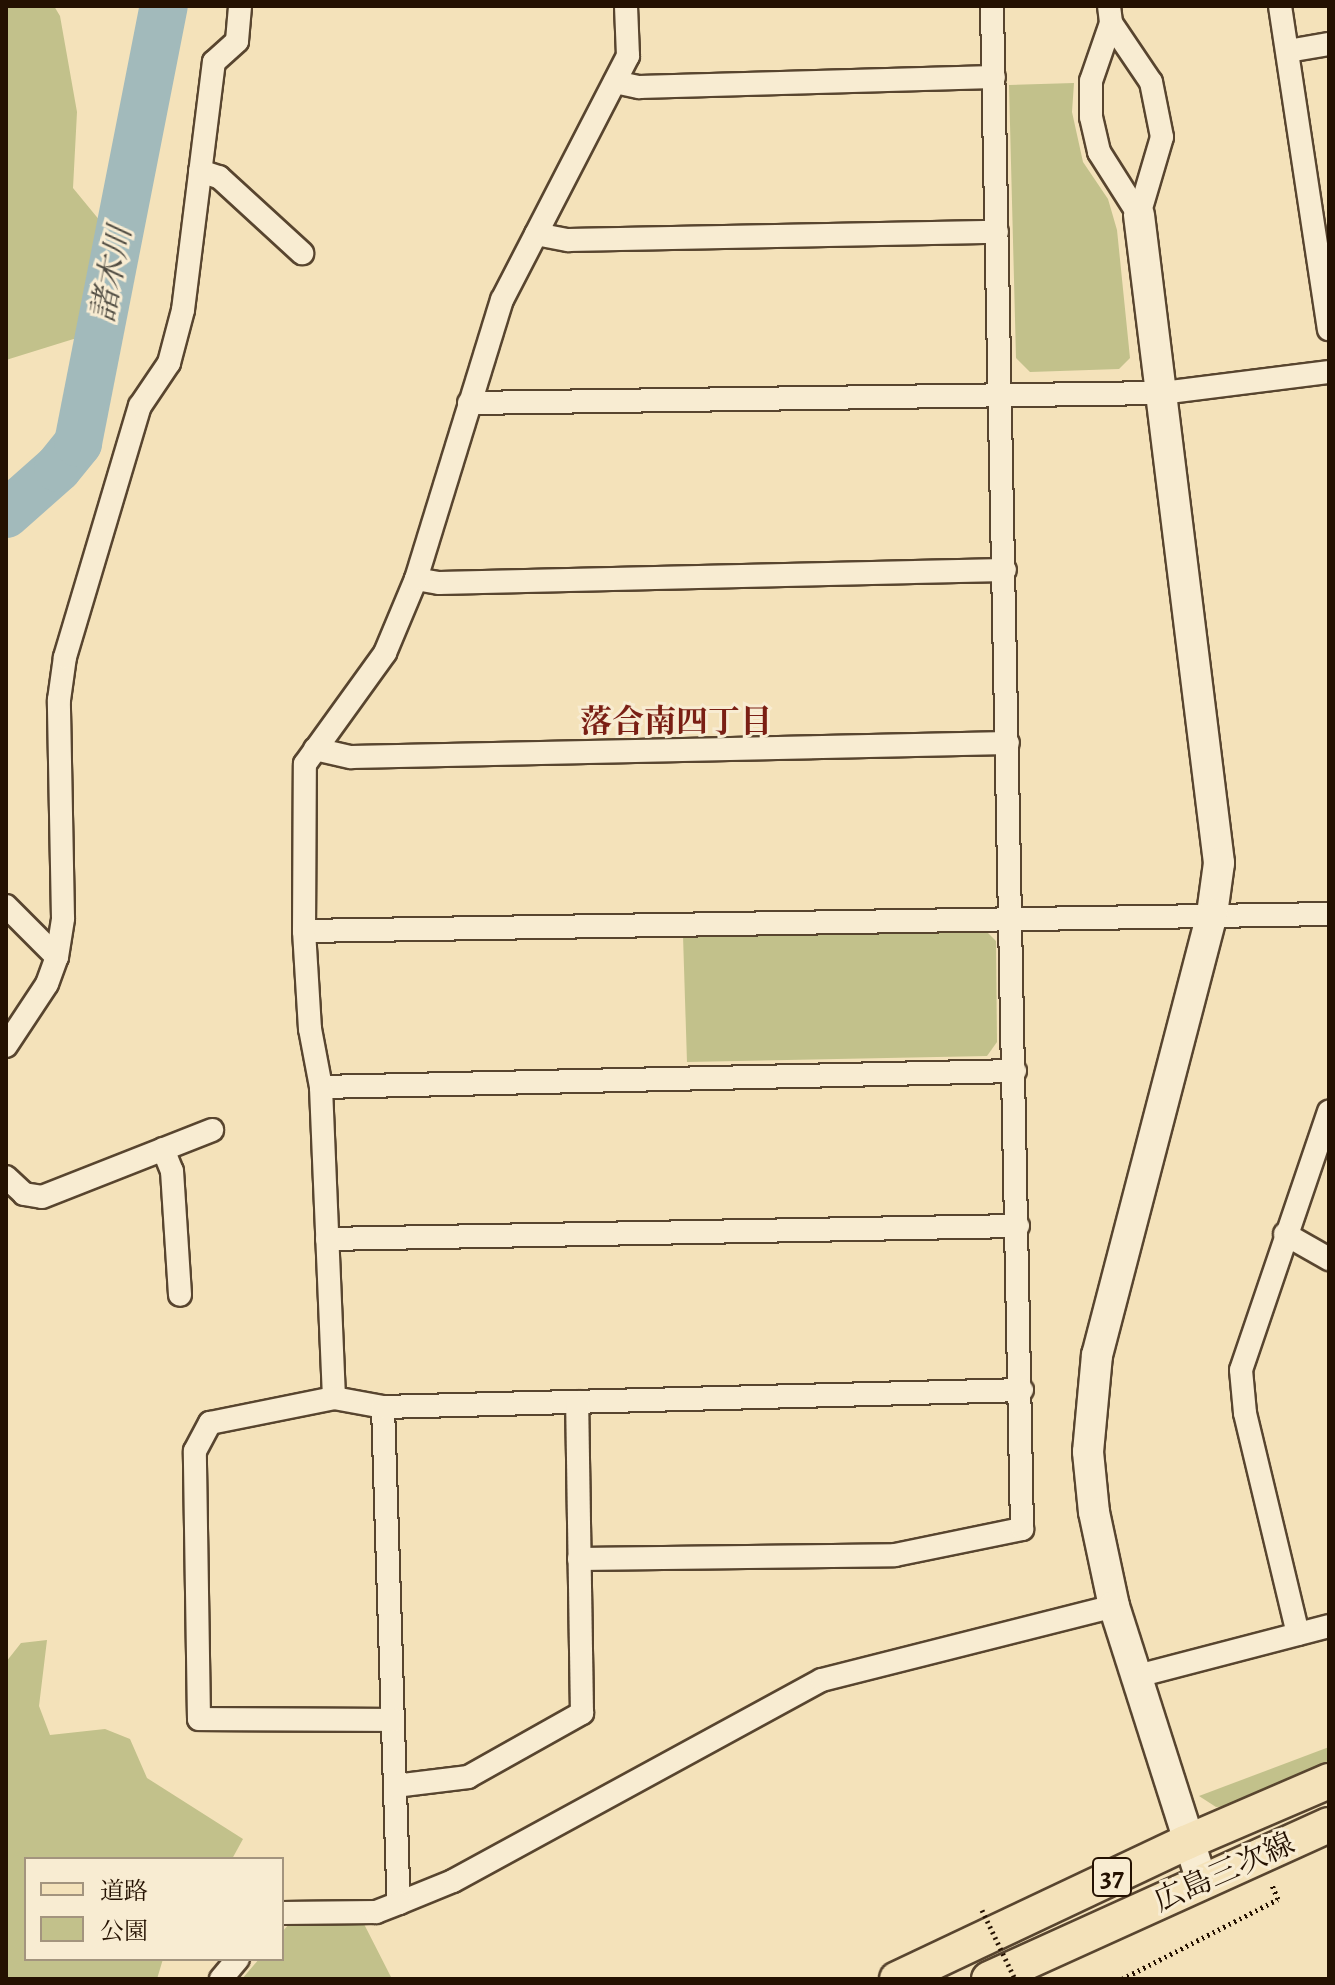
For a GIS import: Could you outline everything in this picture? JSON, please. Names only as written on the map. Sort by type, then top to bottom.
[{"type":"main road","name":"広島三次線","points":[[897,1979],[1185,1843],[1329,1781]]},
{"type":"main road","name":"広島三次線","points":[[989,1979],[1329,1825]]},
{"type":"street","points":[[6,1046],[47,984],[57,957],[63,918],[59,700],[65,657],[140,406],[169,363],[183,310],[214,62],[237,41],[240,6]]},
{"type":"street","points":[[334,1398],[321,1087],[310,1029],[304,931],[305,764],[385,653],[416,579],[502,300],[628,56],[626,6]]},
{"type":"street","points":[[579,1559],[895,1555],[1022,1529],[1022,1390],[992,6]]},
{"type":"street","points":[[1280,6],[1320,202],[1329,329]]},
{"type":"street","points":[[1110,15],[1151,82],[1162,137],[1139,215],[1219,863],[1212,914],[1097,1355],[1088,1452],[1094,1512],[1114,1606],[1185,1843],[1202,1882]]},
{"type":"street","points":[[1110,15],[1091,81],[1091,117],[1099,152],[1139,215]]},
{"type":"street","points":[[1288,51],[1329,44]]},
{"type":"street","points":[[615,82],[639,87],[994,77]]},
{"type":"street","points":[[200,171],[219,177],[302,253]]},
{"type":"street","points":[[536,234],[568,240],[997,232]]},
{"type":"street","points":[[469,403],[1162,393],[1329,372]]},
{"type":"street","points":[[416,579],[439,583],[1005,570]]},
{"type":"street","points":[[315,749],[351,757],[1008,743]]},
{"type":"street","points":[[6,906],[57,957]]},
{"type":"street","points":[[304,931],[1329,914]]},
{"type":"street","points":[[321,1087],[1015,1071]]},
{"type":"street","points":[[1298,1634],[1245,1413],[1241,1370],[1329,1112]]},
{"type":"street","points":[[6,1177],[24,1194],[42,1197],[212,1130]]},
{"type":"street","points":[[163,1149],[172,1171],[180,1295]]},
{"type":"street","points":[[327,1239],[1018,1226]]},
{"type":"street","points":[[1285,1234],[1329,1259]]},
{"type":"street","points":[[393,1720],[199,1719],[195,1451],[210,1423],[334,1398],[383,1407],[1022,1390]]},
{"type":"street","points":[[395,1786],[468,1777],[582,1713],[577,1402]]},
{"type":"street","points":[[383,1407],[399,1903]]},
{"type":"street","points":[[284,1913],[376,1912],[453,1881],[822,1680],[1114,1606]]},
{"type":"street","points":[[1137,1676],[1329,1626]]},
{"type":"street","points":[[221,1979],[236,1961]]},
{"type":"path","points":[[1122,1979],[1278,1899],[1272,1885]]},
{"type":"path","points":[[982,1910],[1015,1979]]},
{"type":"green space","points":[[6,6],[54,6],[60,16],[77,112],[73,188],[133,261],[128,308],[80,337],[6,360]]},
{"type":"green space","points":[[1074,83],[1072,112],[1083,162],[1108,199],[1117,230],[1130,358],[1119,369],[1030,372],[1016,358],[1009,85]]},
{"type":"green space","points":[[983,928],[996,941],[997,1042],[987,1056],[687,1062],[683,936]]},
{"type":"green space","points":[[47,1640],[39,1706],[50,1735],[105,1729],[130,1739],[147,1778],[243,1839],[233,1857],[24,1857],[24,1961],[162,1961],[157,1979],[6,1979],[6,1662],[21,1643]]},
{"type":"green space","points":[[1329,1747],[1329,1766],[1235,1806],[1216,1807],[1199,1796]]},
{"type":"green space","points":[[290,1923],[364,1924],[392,1979],[242,1979],[257,1961],[284,1961],[284,1930]]},
{"type":"waterway","name":"諸木川","points":[[6,514],[58,468],[78,443],[164,6]]},
{"type":"district","name":"落合南四丁目","points":[[676,721]]}]
